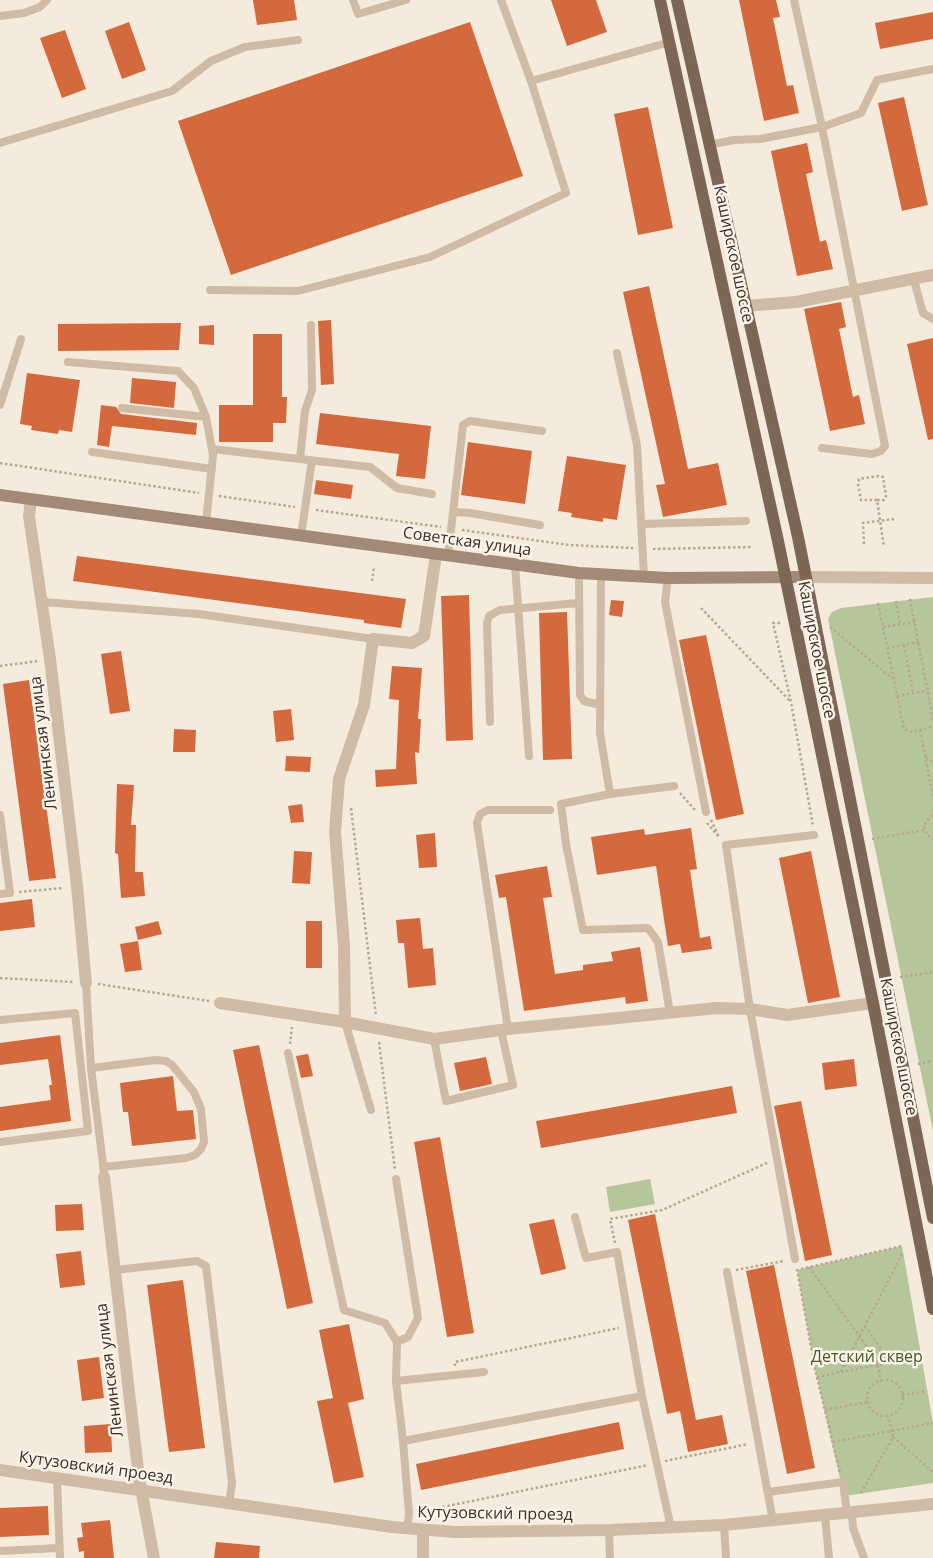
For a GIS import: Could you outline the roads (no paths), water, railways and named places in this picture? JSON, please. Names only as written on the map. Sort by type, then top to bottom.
[{"type":"main road","name":"Каширское шоссе","points":[[660,0],[785,578],[873,1003],[933,1309]]},
{"type":"main road","name":"Каширское шоссе","points":[[677,0],[805,577],[933,1218]]},
{"type":"main road","name":"Советская улица","points":[[0,495],[579,573],[644,578],[805,577]]},
{"type":"street","points":[[745,306],[796,302],[855,292],[933,275]]},
{"type":"street","name":"Ленинская улица","points":[[31,500],[29,516],[50,660],[77,886],[86,983]]},
{"type":"street","points":[[345,1022],[344,945],[335,820],[342,769],[364,705],[373,639],[412,643],[424,636],[442,555]]},
{"type":"street","name":"Советская улица","points":[[805,577],[933,578]]},
{"type":"street","points":[[220,1003],[345,1022],[434,1039],[504,1029],[717,1008],[750,1009],[787,1015],[873,1003]]},
{"type":"street","name":"Ленинская улица","points":[[104,1172],[142,1491],[154,1558]]},
{"type":"street","name":"Кутузовский проезд","points":[[0,1470],[407,1529],[480,1533],[724,1525],[849,1514],[933,1504]]},
{"type":"street","points":[[423,1530],[423,1558]]},
{"type":"lane","points":[[0,16],[24,13],[40,7],[47,0]]},
{"type":"lane","points":[[353,0],[358,14],[406,0]]},
{"type":"lane","points":[[210,290],[298,291],[430,257],[566,193],[531,81],[501,0]]},
{"type":"lane","points":[[794,0],[822,127],[885,446],[881,451],[872,454],[822,448]]},
{"type":"lane","points":[[0,143],[172,91],[211,61],[244,47],[298,40]]},
{"type":"lane","points":[[531,81],[670,42]]},
{"type":"lane","points":[[710,145],[734,140],[760,139],[822,127],[861,112],[877,80],[933,69]]},
{"type":"lane","points":[[914,280],[923,314],[933,319]]},
{"type":"lane","points":[[300,459],[305,411],[312,390],[311,325]]},
{"type":"lane","points":[[0,406],[21,339]]},
{"type":"lane","points":[[617,353],[636,436],[644,578]]},
{"type":"lane","points":[[68,362],[178,371],[194,388],[206,417],[212,449],[212,469],[206,523]]},
{"type":"lane","points":[[122,408],[206,417]]},
{"type":"lane","points":[[442,555],[452,528],[456,472],[464,423],[470,421],[542,431]]},
{"type":"lane","points":[[212,449],[370,467],[396,488],[432,494]]},
{"type":"lane","points":[[92,452],[212,469]]},
{"type":"lane","points":[[302,536],[312,460]]},
{"type":"lane","points":[[454,512],[540,525]]},
{"type":"lane","points":[[642,524],[746,521]]},
{"type":"lane","points":[[515,565],[529,756]]},
{"type":"lane","points":[[579,573],[580,695],[584,701],[600,705]]},
{"type":"lane","points":[[600,575],[602,751],[610,794]]},
{"type":"lane","points":[[668,578],[665,602],[706,812]]},
{"type":"lane","points":[[42,602],[199,614],[373,639]]},
{"type":"lane","points":[[490,722],[487,619],[496,611],[578,603]]},
{"type":"lane","points":[[670,1013],[658,942],[648,928],[583,930],[566,844],[561,804],[610,794],[674,786]]},
{"type":"lane","points":[[434,1039],[446,1101],[513,1085],[477,823],[480,814],[488,810],[550,810]]},
{"type":"lane","points":[[0,815],[10,893],[0,894]]},
{"type":"lane","points":[[795,1259],[775,1159],[750,1009],[726,844],[814,835]]},
{"type":"lane","points":[[86,983],[91,1068],[104,1172],[186,1158],[195,1155],[201,1149],[204,1142],[201,1108],[196,1095],[172,1065],[166,1061],[155,1060],[91,1068]]},
{"type":"lane","points":[[0,1020],[75,1013],[88,1131],[0,1142]]},
{"type":"lane","points":[[345,1022],[371,1110]]},
{"type":"lane","points":[[288,1053],[344,1310],[385,1323],[397,1342],[396,1381],[409,1514],[407,1529]]},
{"type":"lane","points":[[396,1179],[418,1318],[408,1337],[397,1342]]},
{"type":"lane","points":[[575,1217],[586,1258],[617,1252],[628,1326],[671,1528]]},
{"type":"lane","points":[[115,1270],[198,1261],[206,1266],[232,1483],[229,1504]]},
{"type":"lane","points":[[727,1272],[774,1521]]},
{"type":"lane","points":[[396,1381],[484,1372]]},
{"type":"lane","points":[[402,1442],[642,1396]]},
{"type":"lane","points":[[57,1479],[58,1548],[60,1558]]},
{"type":"lane","points":[[768,1492],[843,1482],[849,1514],[864,1558]]},
{"type":"lane","points":[[825,1516],[829,1558]]},
{"type":"lane","points":[[724,1525],[726,1558]]},
{"type":"lane","points":[[609,1530],[610,1558]]},
{"type":"lane","points":[[0,1552],[58,1548]]},
{"type":"park label","name":"Детский сквер","points":[[867,1357]]}]
